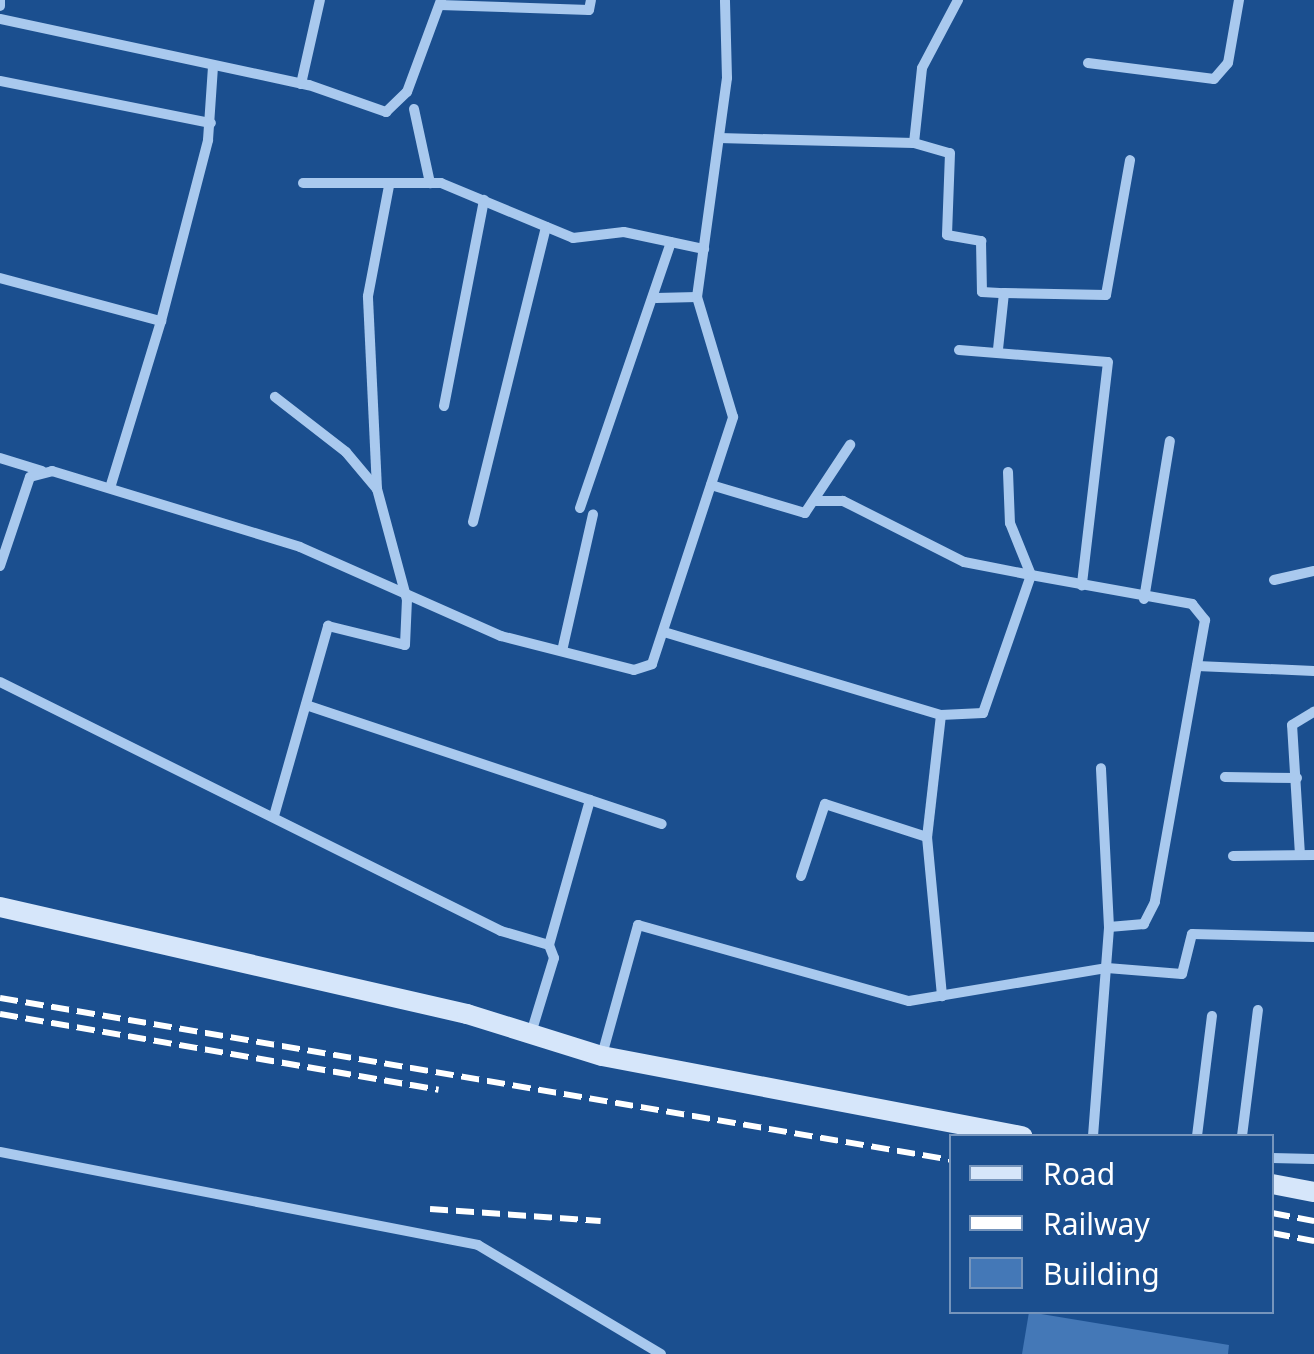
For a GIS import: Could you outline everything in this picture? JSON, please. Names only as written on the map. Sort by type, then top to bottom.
[{"type":"street","points":[[301,84],[320,0]]},
{"type":"street","points":[[0,18],[398,109],[440,2],[590,10],[591,0]]},
{"type":"street","points":[[0,458],[300,547],[407,600],[562,651],[644,669],[664,632],[734,407],[703,340],[697,297],[720,138],[725,0]]},
{"type":"street","points":[[914,143],[922,68],[958,0]]},
{"type":"street","points":[[1088,63],[1214,80],[1228,63],[1239,0]]},
{"type":"street","points":[[110,488],[162,321],[211,123],[213,66]]},
{"type":"street","points":[[0,82],[211,123]]},
{"type":"street","points":[[414,109],[430,182]]},
{"type":"street","points":[[720,138],[914,143],[947,148],[947,235],[980,241],[982,292],[1106,295],[1130,160]]},
{"type":"street","points":[[303,182],[390,186],[430,182],[573,238],[624,232],[704,249]]},
{"type":"street","points":[[274,816],[328,626],[405,645],[407,600],[377,489],[368,296],[390,186]]},
{"type":"street","points":[[444,406],[484,200]]},
{"type":"street","points":[[473,522],[546,228]]},
{"type":"street","points":[[580,508],[656,298],[671,242]]},
{"type":"street","points":[[0,278],[162,321]]},
{"type":"street","points":[[998,349],[1004,292]]},
{"type":"street","points":[[656,298],[697,297]]},
{"type":"street","points":[[960,350],[998,349],[1108,362],[1082,584]]},
{"type":"street","points":[[275,397],[346,452],[377,489]]},
{"type":"street","points":[[1144,599],[1170,442]]},
{"type":"street","points":[[712,485],[794,515],[816,501],[850,445]]},
{"type":"street","points":[[0,566],[30,478],[42,471]]},
{"type":"street","points":[[664,632],[942,714],[983,713],[1031,574],[1010,524],[1008,472]]},
{"type":"street","points":[[816,501],[843,501],[964,562],[1202,612],[1197,666],[1150,920],[1109,928]]},
{"type":"street","points":[[562,651],[593,514]]},
{"type":"street","points":[[1274,580],[1314,571]]},
{"type":"street","points":[[1197,666],[1314,671]]},
{"type":"street","points":[[0,682],[501,930],[549,945]]},
{"type":"street","points":[[306,705],[662,824]]},
{"type":"street","points":[[1300,855],[1292,724],[1314,712]]},
{"type":"street","points":[[942,714],[927,837],[942,996]]},
{"type":"street","points":[[1092,1134],[1109,928],[1102,768]]},
{"type":"street","points":[[1225,777],[1297,778]]},
{"type":"street","points":[[531,1034],[554,958],[549,945],[590,800]]},
{"type":"street","points":[[801,876],[825,804],[927,837]]},
{"type":"street","points":[[1233,856],[1314,855]]},
{"type":"street","points":[[0,907],[531,1034],[602,1056],[1012,1134]]},
{"type":"street","points":[[602,1056],[638,925],[910,1001],[1107,968],[1182,974],[1192,934],[1314,937]]},
{"type":"street","points":[[1242,1134],[1258,1010]]},
{"type":"street","points":[[1197,1134],[1212,1016]]},
{"type":"street","points":[[0,1152],[478,1245],[660,1354]]},
{"type":"street","points":[[1274,1158],[1314,1159]]},
{"type":"street","points":[[1274,1184],[1314,1192]]},
{"type":"building","points":[[1029,1314],[1229,1345],[1228,1354],[1022,1354]]},
{"type":"railway","points":[[0,998],[949,1159]]},
{"type":"railway","points":[[0,1014],[438,1090]]},
{"type":"railway","points":[[430,1209],[601,1221]]},
{"type":"railway","points":[[1274,1213],[1314,1221]]},
{"type":"railway","points":[[1274,1233],[1314,1241]]}]
